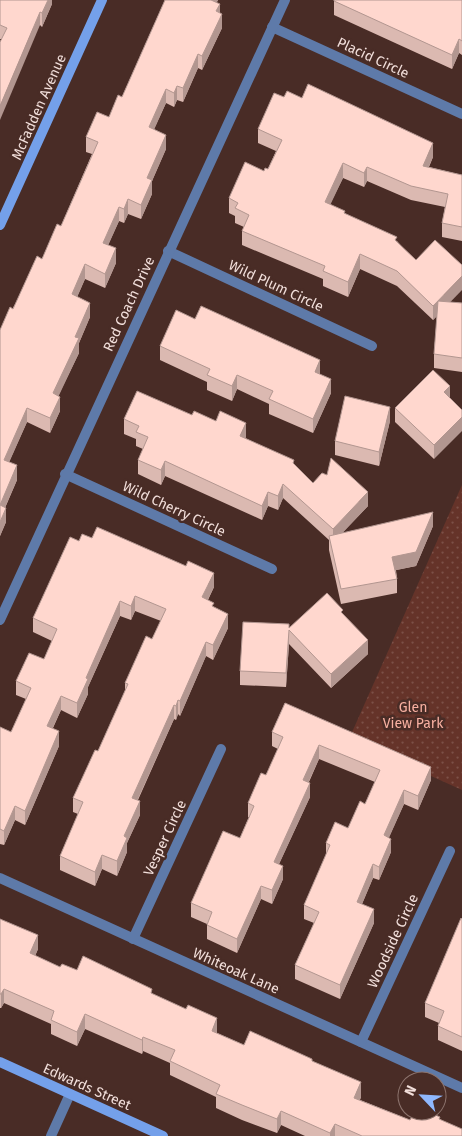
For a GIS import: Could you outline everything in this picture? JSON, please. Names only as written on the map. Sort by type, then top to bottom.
[{"type":"street","name":"McFadden Avenue","points":[[0,225],[102,0]]},
{"type":"street","name":"Red Coach Drive","points":[[0,620],[65,474],[285,0]]},
{"type":"street","name":"Placid Circle","points":[[272,27],[462,114]]},
{"type":"street","name":"Wild Plum Circle","points":[[168,251],[372,346]]},
{"type":"street","name":"Wild Cherry Circle","points":[[65,474],[272,569]]},
{"type":"street","name":"Vesper Circle","points":[[133,939],[221,749]]},
{"type":"street","name":"Woodside Circle","points":[[361,1042],[450,851]]},
{"type":"street","name":"Whiteoak Lane","points":[[0,878],[462,1088]]},
{"type":"street","name":"Edwards Street","points":[[0,1062],[163,1136]]},
{"type":"street","points":[[51,1136],[70,1094]]},
{"type":"green space","name":"Glen View Park","points":[[462,485],[462,790],[349,739]]},
{"type":"building","points":[[0,0],[48,0],[42,13],[40,12],[0,106],[0,42],[7,28],[0,25]]},
{"type":"building","points":[[165,0],[211,0],[220,4],[216,11],[222,14],[202,56],[198,54],[183,88],[177,86],[174,93],[166,89],[149,127],[166,135],[147,178],[152,180],[141,205],[128,199],[124,209],[119,207],[103,243],[116,248],[105,274],[85,264],[72,294],[90,303],[75,337],[79,338],[53,393],[60,397],[50,418],[27,408],[4,460],[17,465],[0,505],[0,330],[10,307],[13,309],[37,256],[42,259],[57,224],[61,226],[98,142],[86,137],[97,112],[109,117],[118,95],[122,97]]},
{"type":"building","points":[[334,0],[462,0],[462,41],[459,39],[452,55]]},
{"type":"building","points":[[308,84],[433,143],[423,166],[462,175],[462,227],[442,223],[448,194],[411,186],[367,167],[364,173],[343,163],[325,202],[345,211],[344,213],[397,237],[395,240],[416,260],[435,240],[462,265],[462,276],[433,306],[397,271],[360,254],[348,282],[323,271],[325,266],[242,231],[249,215],[235,208],[238,203],[229,198],[245,162],[264,171],[265,168],[268,169],[282,140],[258,129],[274,93],[284,97],[287,91],[302,98]]},
{"type":"building","points":[[438,301],[462,303],[462,358],[434,354]]},
{"type":"building","points":[[201,306],[320,360],[315,372],[331,379],[313,419],[269,399],[273,391],[237,375],[232,386],[207,375],[210,369],[160,346],[176,310],[195,319]]},
{"type":"building","points":[[433,370],[450,386],[444,392],[462,410],[462,417],[434,445],[395,408]]},
{"type":"building","points":[[137,391],[192,415],[194,411],[216,421],[220,411],[246,423],[240,436],[294,460],[293,463],[313,483],[322,473],[327,475],[331,458],[368,492],[333,529],[283,484],[278,496],[268,492],[262,506],[165,461],[161,470],[138,460],[148,437],[136,432],[139,426],[124,419]]},
{"type":"building","points":[[345,396],[390,407],[379,452],[335,441]]},
{"type":"building","points":[[0,505],[6,508],[0,522]]},
{"type":"building","points":[[433,512],[416,552],[392,557],[397,579],[341,589],[329,536]]},
{"type":"building","points":[[97,527],[186,566],[188,561],[214,573],[202,597],[214,603],[212,606],[228,614],[213,645],[206,642],[180,701],[178,700],[176,706],[174,705],[132,798],[140,801],[124,836],[127,838],[117,861],[102,855],[95,872],[60,856],[83,802],[73,798],[95,750],[98,751],[128,684],[125,683],[146,636],[152,639],[166,609],[135,596],[131,606],[120,601],[77,703],[61,696],[47,726],[59,731],[25,811],[15,806],[4,831],[0,829],[0,727],[11,732],[31,688],[16,681],[29,653],[44,659],[57,629],[33,618],[70,537],[79,541],[82,534],[92,538]]},
{"type":"building","points":[[327,593],[343,610],[341,612],[368,640],[331,674],[289,630],[286,673],[240,671],[243,622],[289,624],[289,628]]},
{"type":"building","points":[[285,703],[431,767],[418,796],[404,790],[384,835],[391,839],[379,867],[373,864],[357,902],[374,909],[340,985],[295,965],[319,912],[304,905],[330,845],[326,843],[335,822],[348,828],[360,801],[365,804],[380,770],[319,745],[303,780],[310,783],[274,862],[283,866],[272,890],[261,886],[237,939],[207,925],[212,912],[191,903],[223,831],[240,838],[254,806],[248,803],[261,773],[266,775],[283,737],[272,732]]},
{"type":"building","points":[[461,918],[462,1037],[438,1026],[444,1011],[425,1003]]},
{"type":"building","points":[[0,919],[38,935],[30,953],[60,967],[62,964],[77,970],[83,956],[152,989],[151,993],[186,1009],[188,1005],[217,1018],[212,1031],[244,1045],[250,1031],[361,1082],[354,1098],[397,1115],[397,1121],[444,1121],[462,1129],[462,1136],[362,1136],[335,1124],[330,1133],[281,1111],[277,1119],[216,1094],[220,1085],[170,1061],[175,1050],[143,1037],[142,1040],[85,1014],[77,1032],[51,1020],[54,1011],[4,989],[0,994]]}]
